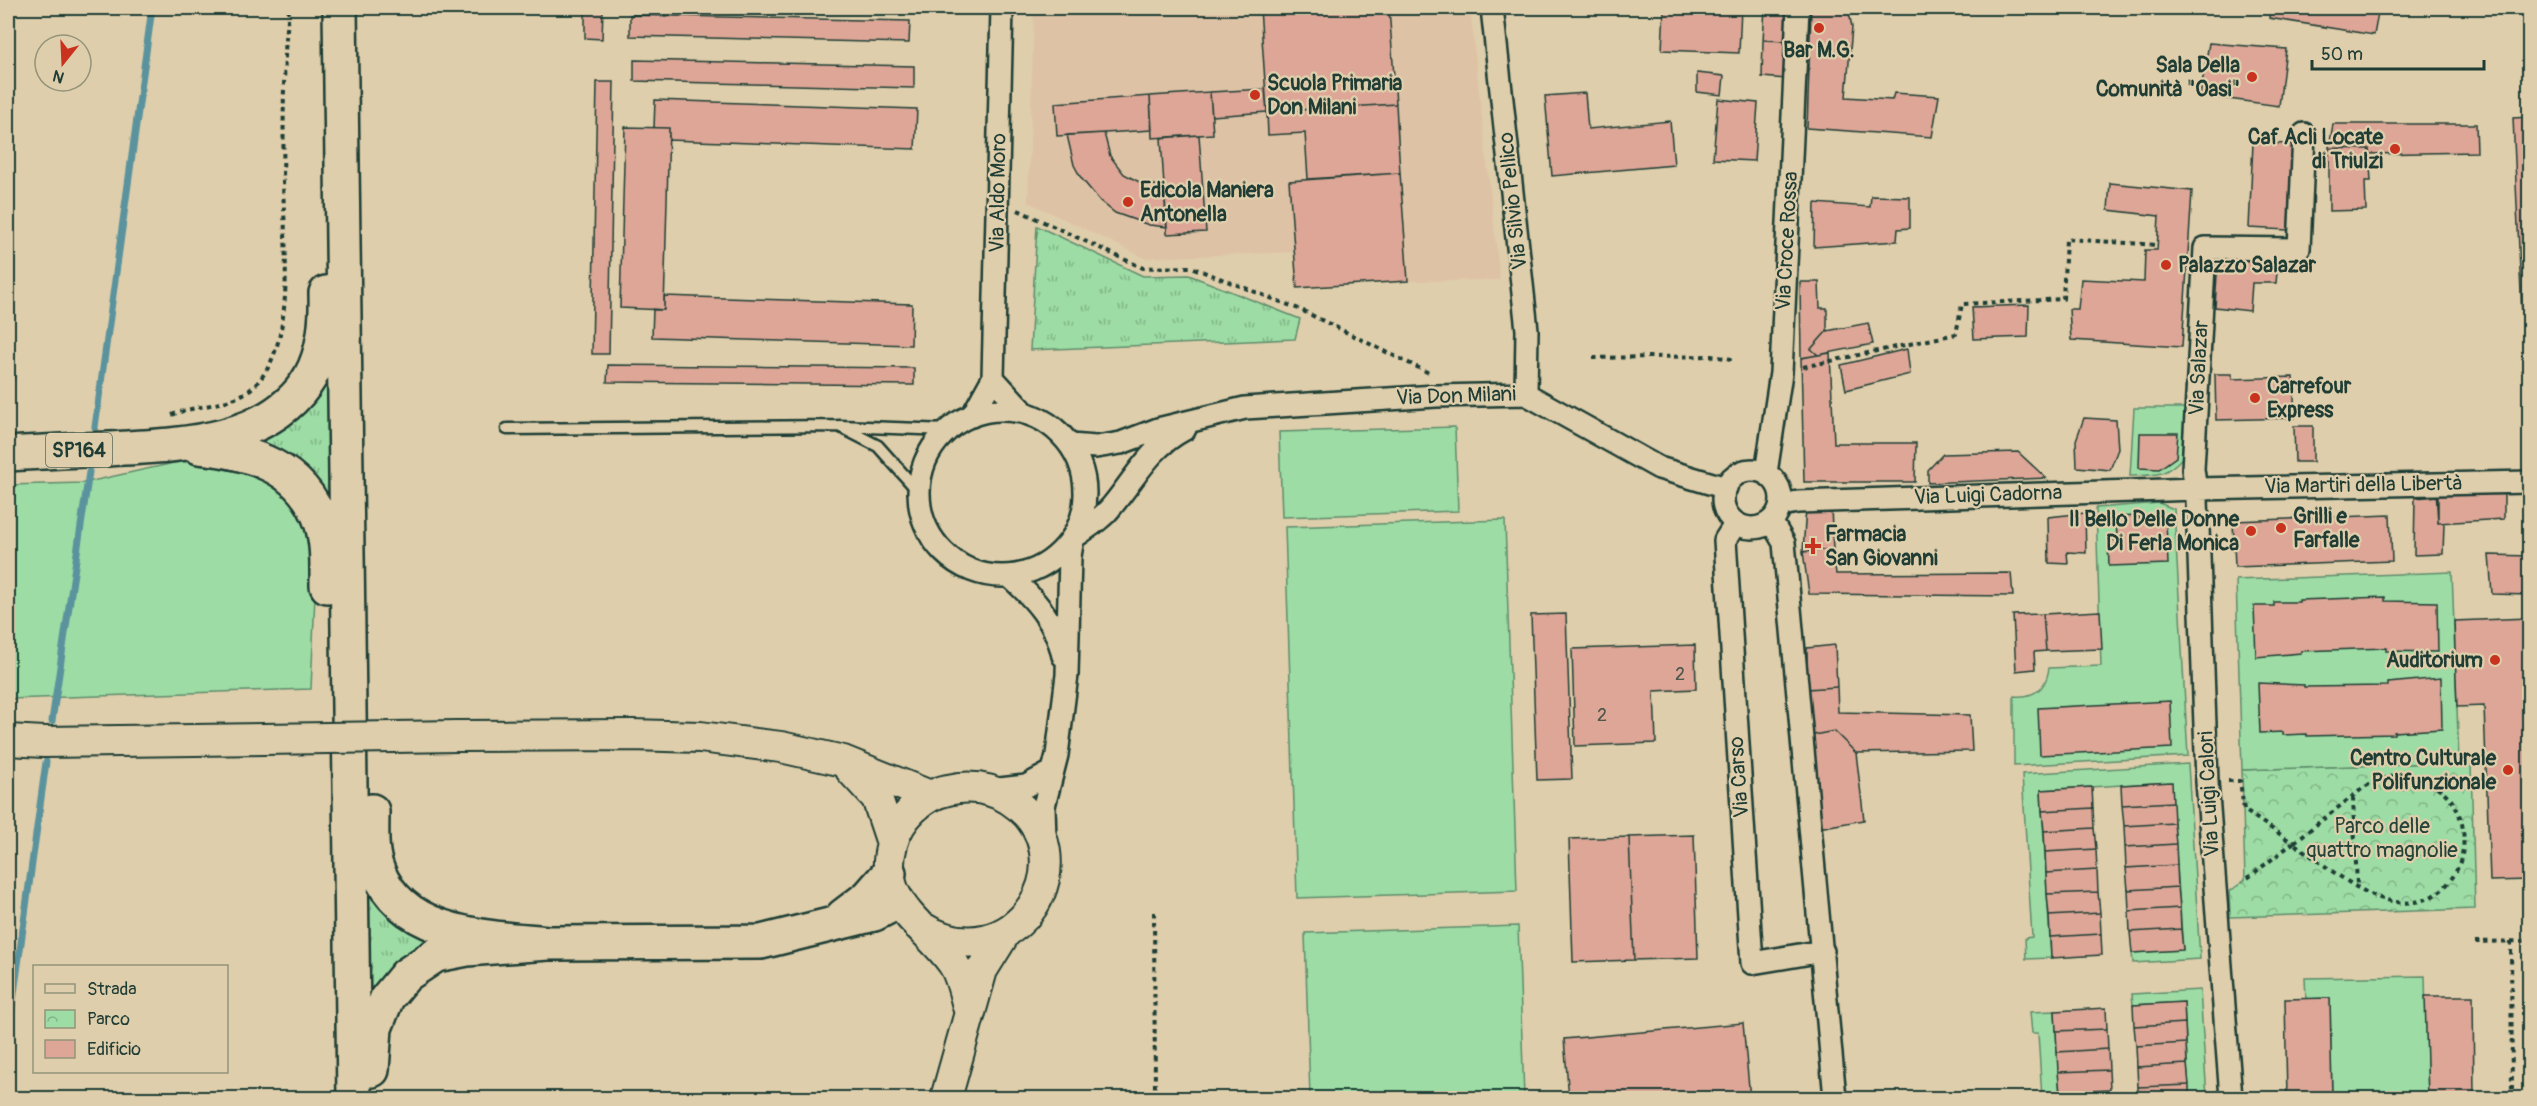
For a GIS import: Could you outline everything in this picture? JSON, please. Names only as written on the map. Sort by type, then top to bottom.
[{"type":"highway","points":[[161,446],[218,436],[251,426],[277,413],[306,384],[317,359],[326,308],[324,91],[339,8]]},
{"type":"highway","points":[[339,8],[345,207],[354,1098]]},
{"type":"highway","points":[[345,207],[364,301],[370,769],[373,848],[377,870],[392,895],[415,915],[424,919],[449,929],[548,943]]},
{"type":"highway","points":[[161,446],[242,453],[267,462],[294,480],[311,498],[322,524],[327,554],[330,752],[351,861]]},
{"type":"highway","name":"SP164","points":[[8,454],[161,446]]},
{"type":"highway","points":[[372,1098],[375,1028],[387,998],[406,975],[436,955],[456,951],[548,943],[761,942],[830,927],[868,897],[900,886]]},
{"type":"main road","points":[[8,740],[44,742],[632,735],[700,737],[781,747],[843,761],[890,782],[930,796]]},
{"type":"main road","points":[[843,761],[878,798],[900,886],[953,964],[970,1013]]},
{"type":"main road","points":[[959,787],[990,790],[1017,804],[1028,815],[1042,842],[1045,857],[1044,880],[1036,902],[1023,920],[1005,933],[983,941],[960,943],[938,937],[900,886],[907,815],[930,796],[959,787]]},
{"type":"main road","points":[[946,1098],[982,970],[1005,933]]},
{"type":"street","name":"Via Aldo Moro","points":[[972,416],[993,378],[1002,8]]},
{"type":"street","name":"Via Silvio Pellico","points":[[1492,8],[1527,330],[1526,394]]},
{"type":"street","name":"Via Croce Rossa","points":[[1766,473],[1780,373],[1798,8]]},
{"type":"street","name":"Via Salazar","points":[[2197,489],[2193,469],[2205,248],[2299,249],[2304,134]]},
{"type":"street","points":[[993,378],[1025,413],[1053,427],[1070,445],[1082,467],[1086,491],[1083,515],[1073,538],[1070,556],[1067,675],[1060,737],[1044,806],[1045,857]]},
{"type":"street","name":"Via Don Milani","points":[[1070,445],[1096,447],[1121,443],[1158,429],[1245,408],[1436,396],[1526,394],[1659,468],[1726,488]]},
{"type":"street","points":[[1025,413],[993,411],[972,416],[948,430],[940,438],[927,458],[919,492],[926,526],[945,554],[975,572],[1009,576],[1022,574],[1045,565],[1073,538]]},
{"type":"street","name":"Via Don Milani","points":[[1073,538],[1096,522],[1112,506],[1138,468],[1166,439],[1201,420]]},
{"type":"street","points":[[1776,513],[1754,528],[1736,523],[1725,507],[1723,498],[1726,488],[1738,473],[1748,470],[1766,473],[1779,487],[1776,513],[1784,543],[1835,1098]]},
{"type":"street","name":"Via Martiri della Libertà","points":[[2197,489],[2529,482]]},
{"type":"street","name":"Via Luigi Cadorna","points":[[1776,513],[1798,502],[2197,489]]},
{"type":"street","name":"Via Luigi Calori","points":[[2197,489],[2207,782],[2231,1098]]},
{"type":"street","name":"Via Carso","points":[[1736,523],[1725,540],[1752,963],[1823,951]]},
{"type":"street","points":[[1009,576],[1027,592],[1049,618],[1061,646],[1067,675]]},
{"type":"street","points":[[990,790],[1026,786],[1050,774]]},
{"type":"lane","points":[[507,429],[839,426],[948,430]]},
{"type":"lane","points":[[839,426],[878,446],[919,492]]},
{"type":"path","points":[[161,446],[152,435],[172,415],[229,402],[247,392],[262,378],[278,342],[285,296],[285,56],[289,8]]},
{"type":"path","points":[[997,206],[1023,211],[1143,268],[1191,267],[1299,309],[1435,376],[1436,396]]},
{"type":"path","points":[[1780,373],[1837,358],[1956,334],[1962,304],[2063,299],[2066,238],[2158,245]]},
{"type":"path","points":[[1593,358],[1712,356],[1732,359]]},
{"type":"path","points":[[2207,782],[2240,781],[2244,810],[2293,843],[2357,886],[2370,895],[2392,902],[2424,900],[2443,888],[2454,875],[2463,860],[2461,819],[2447,796],[2424,779],[2409,776],[2377,780],[2353,797],[2293,843],[2245,880]]},
{"type":"path","points":[[2353,797],[2357,886]]},
{"type":"path","points":[[1154,912],[1155,1098]]},
{"type":"path","points":[[2511,941],[2512,1098]]},
{"type":"path","points":[[2475,942],[2529,941]]},
{"type":"shaded area","name":"Scuola Primaria Don Milani","points":[[1034,8],[1470,8],[1500,280],[1408,281],[1297,288],[1295,252],[1145,258],[1028,202]]},
{"type":"green space","points":[[1037,226],[1143,276],[1189,275],[1300,319],[1295,339],[1030,350]]},
{"type":"green space","points":[[331,359],[331,516],[237,441]]},
{"type":"green space","points":[[2134,408],[2186,408],[2182,458],[2170,469],[2159,474],[2130,476]]},
{"type":"green space","points":[[1455,427],[1458,511],[1282,517],[1279,432]]},
{"type":"green space","points":[[183,461],[271,477],[302,514],[316,571],[311,689],[8,699],[8,485],[83,483]]},
{"type":"green space","points":[[2159,503],[2174,509],[2188,756],[2014,766],[2014,696],[2033,694],[2038,691],[2045,682],[2049,668],[2101,666],[2096,508]]},
{"type":"green space","points":[[1505,520],[1517,891],[1297,898],[1285,527]]},
{"type":"green space","points":[[2452,572],[2459,762],[2242,770],[2236,580]]},
{"type":"green space","name":"Parco delle quattro magnolie","points":[[2471,763],[2475,909],[2230,917],[2229,892],[2245,880],[2242,770]]},
{"type":"green space","points":[[2188,764],[2200,959],[2133,963],[2132,953],[2183,949],[2171,782],[2041,790],[2051,958],[2026,959],[2025,938],[2032,937],[2022,774]]},
{"type":"green space","points":[[365,869],[447,936],[366,1021]]},
{"type":"green space","points":[[1518,926],[1524,1098],[1310,1098],[1305,933]]},
{"type":"green space","points":[[2425,976],[2428,1098],[2332,1098],[2330,998],[2306,999],[2305,978]]},
{"type":"green space","points":[[2200,990],[2207,1098],[2189,1098],[2184,1002],[2133,1005],[2132,994]]},
{"type":"green space","points":[[2055,1011],[2060,1098],[2042,1098],[2038,1033],[2032,1033],[2030,1012]]},
{"type":"building","points":[[585,8],[603,8],[602,39],[585,38]]},
{"type":"building","points":[[1260,8],[1389,8],[1396,104],[1267,112]]},
{"type":"building","points":[[1664,8],[1741,8],[1739,53],[1662,50]]},
{"type":"building","points":[[1765,8],[1790,8],[1787,41],[1763,40]]},
{"type":"building","points":[[1811,8],[1848,8],[1852,27],[1846,97],[1892,100],[1894,93],[1939,96],[1932,137],[1807,128]]},
{"type":"building","points":[[2270,8],[2379,8],[2374,35],[2269,18]]},
{"type":"building","points":[[630,15],[910,21],[909,43],[630,36]]},
{"type":"building","points":[[1763,40],[1787,41],[1787,79],[1762,77]]},
{"type":"building","points":[[2209,43],[2286,49],[2279,106],[2200,95]]},
{"type":"building","points":[[634,60],[914,66],[914,88],[634,81]]},
{"type":"building","points":[[1697,73],[1724,76],[1722,95],[1697,92]]},
{"type":"building","points":[[597,82],[614,82],[609,354],[592,354]]},
{"type":"building","points":[[1265,89],[1267,112],[1212,116],[1210,92]]},
{"type":"building","points":[[1210,92],[1213,134],[1152,138],[1150,96]]},
{"type":"building","points":[[1585,93],[1588,129],[1670,121],[1674,165],[1552,176],[1545,96]]},
{"type":"building","points":[[1150,96],[1152,130],[1057,136],[1055,103]]},
{"type":"building","points":[[1718,99],[1758,103],[1754,161],[1713,159]]},
{"type":"building","points":[[655,100],[917,109],[915,149],[669,140],[669,128],[654,128]]},
{"type":"building","points":[[1396,104],[1400,173],[1308,179],[1305,133],[1268,135],[1267,112]]},
{"type":"building","points":[[2530,117],[2530,315],[2522,315],[2513,118]]},
{"type":"building","points":[[2333,124],[2476,124],[2477,152],[2368,154],[2369,149],[2329,148]]},
{"type":"building","points":[[625,127],[669,128],[664,310],[620,308]]},
{"type":"building","points":[[1104,133],[1110,156],[1124,174],[1143,184],[1164,186],[1167,227],[1149,225],[1115,213],[1100,201],[1081,178],[1074,165],[1067,135]]},
{"type":"building","points":[[1199,135],[1206,232],[1167,234],[1161,138]]},
{"type":"building","points":[[2253,143],[2292,144],[2288,230],[2249,228]]},
{"type":"building","points":[[2329,148],[2369,149],[2371,181],[2365,181],[2366,210],[2329,211]]},
{"type":"building","points":[[1400,173],[1408,281],[1297,288],[1289,181]]},
{"type":"building","name":"Palazzo Salazar","points":[[2110,183],[2192,191],[2182,347],[2071,340],[2069,309],[2078,309],[2081,279],[2144,282],[2145,250],[2157,250],[2159,216],[2108,210]]},
{"type":"building","points":[[1871,196],[1910,197],[1910,228],[1898,229],[1897,241],[1814,247],[1815,203],[1870,207]]},
{"type":"building","points":[[2218,259],[2278,261],[2276,283],[2252,283],[2250,311],[2215,307]]},
{"type":"building","points":[[1800,282],[1819,282],[1820,308],[1827,308],[1827,331],[1811,349],[1818,355],[1801,358]]},
{"type":"building","points":[[664,296],[912,304],[911,345],[652,337],[653,309],[664,310]]},
{"type":"building","points":[[2029,305],[2028,337],[1974,339],[1972,307]]},
{"type":"building","points":[[1868,323],[1873,344],[1818,355],[1811,349],[1827,331]]},
{"type":"building","points":[[1907,349],[1910,374],[1846,390],[1841,365]]},
{"type":"building","points":[[1830,353],[1834,443],[1916,443],[1915,482],[1804,482],[1801,358]]},
{"type":"building","points":[[608,365],[914,368],[914,385],[607,382]]},
{"type":"building","points":[[2215,374],[2232,374],[2232,379],[2293,377],[2295,418],[2216,420]]},
{"type":"building","points":[[2084,418],[2116,420],[2118,449],[2110,470],[2077,467],[2076,440]]},
{"type":"building","points":[[2294,426],[2313,426],[2313,462],[2295,462]]},
{"type":"building","points":[[2140,433],[2178,433],[2176,457],[2159,469],[2139,468]]},
{"type":"building","points":[[2018,452],[2046,478],[1928,483],[1928,470],[1943,454]]},
{"type":"building","points":[[2504,486],[2504,519],[2438,523],[2436,490]]},
{"type":"building","points":[[2438,496],[2438,523],[2444,523],[2443,554],[2414,555],[2415,498]]},
{"type":"building","points":[[1806,507],[1831,508],[1833,549],[1803,552]]},
{"type":"building","points":[[2085,513],[2086,553],[2067,552],[2068,564],[2049,563],[2048,517]]},
{"type":"building","points":[[2390,515],[2392,561],[2235,567],[2233,521]]},
{"type":"building","points":[[2139,516],[2140,523],[2166,522],[2168,564],[2109,566],[2108,540],[2117,540],[2116,517]]},
{"type":"building","points":[[1833,549],[1836,574],[2011,573],[2013,596],[1809,594],[1803,552]]},
{"type":"building","points":[[2489,555],[2530,556],[2530,595],[2492,594]]},
{"type":"building","points":[[2385,597],[2385,601],[2437,602],[2438,652],[2386,651],[2386,648],[2301,651],[2301,653],[2256,657],[2254,606],[2274,606],[2274,602],[2299,602],[2299,600]]},
{"type":"building","points":[[2100,611],[2102,649],[2046,651],[2043,614]]},
{"type":"building","points":[[1566,614],[1572,779],[1537,780],[1531,615]]},
{"type":"building","points":[[2043,614],[2046,651],[2034,652],[2035,669],[2016,671],[2013,615]]},
{"type":"building","name":"Centro Culturale Polifunzionale","points":[[2529,618],[2530,880],[2490,881],[2484,706],[2457,707],[2454,621]]},
{"type":"building","points":[[1695,645],[1696,689],[1654,691],[1656,743],[1575,746],[1572,649]]},
{"type":"building","points":[[1835,645],[1837,687],[1807,689],[1807,648]]},
{"type":"building","points":[[2441,678],[2442,729],[2394,732],[2394,734],[2307,736],[2307,734],[2283,735],[2283,732],[2260,733],[2258,683],[2304,685],[2304,687],[2388,686],[2388,683]]},
{"type":"building","points":[[1837,687],[1838,712],[1970,715],[1972,751],[1856,753],[1834,731],[1809,736],[1807,689]]},
{"type":"building","points":[[2170,701],[2172,748],[2040,755],[2038,708]]},
{"type":"building","points":[[1834,731],[1856,753],[1864,820],[1818,828],[1809,736]]},
{"type":"building","points":[[2172,782],[2173,802],[2122,805],[2121,785]]},
{"type":"building","points":[[2092,787],[2093,808],[2042,811],[2041,790]]},
{"type":"building","points":[[2173,802],[2174,823],[2124,826],[2122,805]]},
{"type":"building","points":[[2093,808],[2094,828],[2044,831],[2042,811]]},
{"type":"building","points":[[2174,823],[2176,844],[2125,847],[2124,826]]},
{"type":"building","points":[[2094,828],[2096,849],[2045,852],[2044,831]]},
{"type":"building","points":[[1694,835],[1698,958],[1634,960],[1629,837]]},
{"type":"building","points":[[1629,837],[1634,960],[1573,962],[1569,839]]},
{"type":"building","points":[[2176,844],[2177,865],[2126,868],[2125,847]]},
{"type":"building","points":[[2096,849],[2097,870],[2046,873],[2045,852]]},
{"type":"building","points":[[2177,865],[2178,887],[2128,890],[2126,868]]},
{"type":"building","points":[[2097,870],[2098,892],[2047,894],[2046,873]]},
{"type":"building","points":[[2178,887],[2180,908],[2129,911],[2128,890]]},
{"type":"building","points":[[2098,892],[2100,913],[2049,916],[2047,894]]},
{"type":"building","points":[[2180,908],[2181,929],[2130,932],[2129,911]]},
{"type":"building","points":[[2100,913],[2101,934],[2050,937],[2049,916]]},
{"type":"building","points":[[2181,929],[2183,950],[2132,953],[2130,932]]},
{"type":"building","points":[[2101,934],[2102,955],[2051,958],[2050,937]]},
{"type":"building","points":[[2425,996],[2473,996],[2474,1098],[2428,1098]]},
{"type":"building","points":[[2330,998],[2332,1098],[2287,1098],[2285,999]]},
{"type":"building","points":[[2184,1002],[2185,1023],[2134,1026],[2133,1005]]},
{"type":"building","points":[[2106,1008],[2107,1029],[2056,1031],[2055,1011]]},
{"type":"building","points":[[1743,1023],[1750,1098],[1569,1098],[1564,1039]]},
{"type":"building","points":[[2185,1023],[2186,1043],[2136,1046],[2134,1026]]},
{"type":"building","points":[[2107,1029],[2108,1049],[2057,1052],[2056,1031]]},
{"type":"building","points":[[2186,1043],[2187,1064],[2137,1067],[2136,1046]]},
{"type":"building","points":[[2108,1049],[2109,1070],[2058,1072],[2057,1052]]},
{"type":"building","points":[[2187,1064],[2189,1085],[2138,1087],[2137,1067]]},
{"type":"building","points":[[2109,1070],[2110,1090],[2060,1093],[2058,1072]]},
{"type":"building","points":[[2189,1085],[2189,1098],[2138,1098],[2138,1087]]},
{"type":"building","points":[[2110,1090],[2111,1098],[2060,1098],[2060,1093]]},
{"type":"building","points":[[1874,1094],[1875,1098],[1854,1098],[1854,1095]]},
{"type":"waterway","points":[[95,427],[152,8]]},
{"type":"waterway","points":[[52,721],[89,472]]},
{"type":"waterway","points":[[8,1037],[46,762]]},
{"type":"place","name":"Bar M.G.","points":[[1819,28]]},
{"type":"place","name":"Sala Della Comunità \"Oasi\"","points":[[2252,77]]},
{"type":"place","name":"Scuola Primaria Don Milani","points":[[1255,95]]},
{"type":"place","name":"Caf Acli Locate di Triulzi","points":[[2395,149]]},
{"type":"place","name":"Edicola Maniera Antonella","points":[[1128,202]]},
{"type":"place","name":"Palazzo Salazar","points":[[2166,265]]},
{"type":"place","name":"Carrefour Express","points":[[2255,398]]},
{"type":"place","name":"Grilli e Farfalle","points":[[2281,528]]},
{"type":"place","name":"Il Bello Delle Donne Di Ferla Monica","points":[[2251,531]]},
{"type":"place","name":"Farmacia San Giovanni","points":[[1813,546]]},
{"type":"place","name":"Auditorium","points":[[2495,660]]},
{"type":"place","name":"Centro Culturale Polifunzionale","points":[[2508,770]]}]
